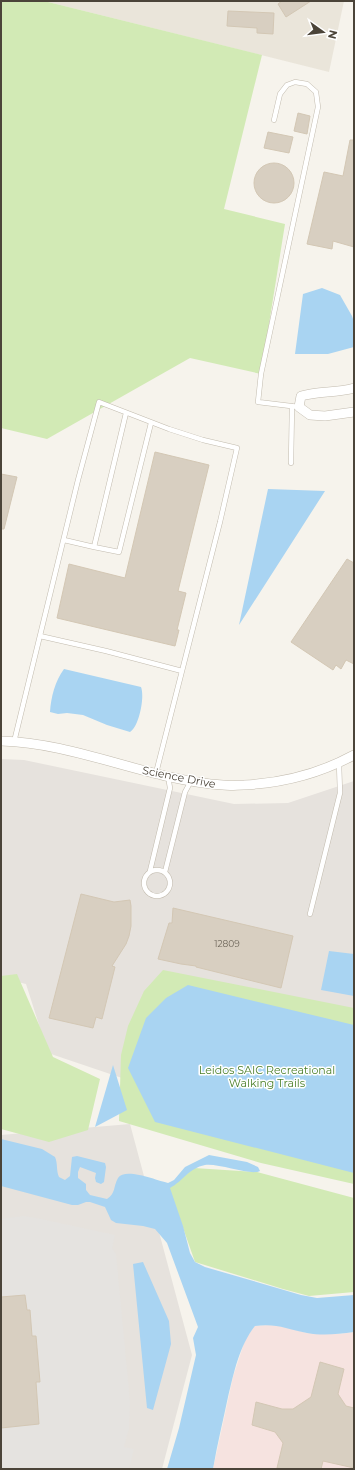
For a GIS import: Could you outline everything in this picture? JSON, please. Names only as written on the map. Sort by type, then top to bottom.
[{"type":"street","points":[[354,388],[340,392],[311,393],[301,396],[295,407],[310,416],[325,416],[354,412]]},
{"type":"street","name":"Science Drive","points":[[1,741],[42,745],[168,776],[191,781],[224,785],[264,784],[302,777],[339,763],[354,755]]},
{"type":"lane","points":[[274,120],[280,94],[287,85],[295,82],[307,84],[316,92],[318,107],[261,374],[258,402],[295,407],[291,463]]},
{"type":"lane","points":[[14,742],[78,480],[99,402],[151,423],[203,440],[237,448],[220,522],[156,773]]},
{"type":"lane","points":[[94,547],[126,413]]},
{"type":"lane","points":[[64,540],[119,552],[151,423]]},
{"type":"lane","points":[[40,636],[106,651],[182,671]]},
{"type":"lane","points":[[310,914],[340,793],[339,763]]},
{"type":"lane","points":[[168,776],[170,788],[150,871],[145,877],[143,885],[148,893],[156,896],[165,893],[170,886],[169,878],[166,872],[185,792],[191,781]]},
{"type":"lane","points":[[150,871],[158,869],[166,872]]},
{"type":"shaded area","points":[[44,1],[344,1],[329,72]]},
{"type":"shaded area","points":[[1,759],[24,760],[234,804],[288,803],[354,781],[354,1029],[125,1079],[48,1053],[26,984],[1,978]]},
{"type":"shaded area","points":[[130,1124],[192,1355],[162,1469],[1,1469],[1,1135]]},
{"type":"shaded area","points":[[24,1216],[115,1235],[112,1248],[116,1254],[130,1402],[129,1428],[124,1447],[134,1449],[129,1469],[1,1469],[1,1219]]},
{"type":"shaded area","points":[[255,1326],[281,1326],[307,1333],[339,1334],[354,1332],[354,1469],[213,1469],[233,1377],[246,1337]]},
{"type":"green space","points":[[1,1],[44,1],[262,55],[224,209],[285,224],[261,374],[190,358],[47,439],[1,428]]},
{"type":"green space","name":"Leidos SAIC Recreational Walking Trails","points":[[163,970],[354,1008],[354,1184],[261,1163],[119,1121],[121,1055],[128,1026],[144,991]]},
{"type":"green space","points":[[17,974],[53,1057],[100,1079],[88,1130],[49,1142],[1,1129],[1,976]]},
{"type":"green space","points":[[194,1168],[257,1172],[354,1198],[354,1292],[309,1296],[195,1262],[169,1188]]},
{"type":"water","points":[[322,288],[340,295],[352,316],[354,322],[354,347],[328,354],[295,354],[303,294]]},
{"type":"water","points":[[268,489],[325,491],[239,625]]},
{"type":"water","points":[[64,669],[141,687],[142,704],[133,729],[130,732],[107,725],[83,715],[67,713],[58,714],[50,712],[54,689]]},
{"type":"water","points":[[329,951],[354,954],[354,996],[321,990]]},
{"type":"water","name":"Leidos SAIC Recreational Walking Trails","points":[[188,985],[354,1025],[354,1173],[155,1122],[128,1068],[146,1018],[166,998]]},
{"type":"water","points":[[113,1065],[127,1110],[95,1127]]},
{"type":"water","points":[[1,1139],[42,1149],[55,1157],[59,1177],[65,1180],[70,1176],[72,1157],[77,1156],[105,1163],[106,1167],[104,1182],[101,1184],[96,1182],[96,1173],[80,1167],[78,1178],[86,1184],[86,1190],[90,1195],[107,1199],[113,1192],[116,1181],[122,1175],[134,1174],[168,1183],[174,1180],[185,1167],[209,1155],[247,1162],[258,1167],[260,1171],[250,1172],[205,1165],[190,1172],[170,1188],[183,1226],[190,1253],[195,1262],[205,1267],[301,1295],[317,1298],[354,1295],[354,1332],[319,1334],[269,1325],[255,1326],[245,1342],[235,1369],[213,1469],[167,1469],[179,1428],[196,1355],[193,1338],[198,1327],[167,1243],[155,1229],[116,1223],[111,1220],[105,1207],[90,1202],[72,1205],[1,1186]]},
{"type":"water","points":[[143,1262],[169,1321],[171,1344],[153,1410],[147,1408],[133,1264]]},
{"type":"building","points":[[282,1],[311,1],[286,17],[278,4]]},
{"type":"building","points":[[228,11],[274,13],[273,34],[257,33],[257,28],[227,26]]},
{"type":"building","points":[[298,113],[310,116],[307,134],[294,131]]},
{"type":"building","points":[[268,132],[293,137],[289,153],[264,148]]},
{"type":"building","points":[[350,140],[354,140],[354,247],[333,241],[332,249],[307,244],[324,172],[343,176]]},
{"type":"building","points":[[274,163],[282,165],[288,169],[292,175],[294,183],[292,191],[288,197],[282,201],[274,203],[266,201],[260,197],[256,191],[254,183],[256,175],[260,169],[266,165]]},
{"type":"building","points":[[155,452],[209,465],[178,591],[186,593],[177,630],[179,630],[175,646],[57,618],[69,564],[125,578]]},
{"type":"building","points":[[1,474],[17,477],[4,529],[1,529]]},
{"type":"building","points":[[347,559],[354,563],[354,664],[346,660],[341,669],[336,665],[333,670],[291,642]]},
{"type":"building","points":[[81,894],[114,902],[130,900],[131,906],[131,926],[129,936],[126,944],[112,966],[115,967],[102,1019],[96,1017],[93,1028],[49,1018]]},
{"type":"building","points":[[173,908],[293,936],[281,988],[196,966],[158,959],[169,923],[172,923]]},
{"type":"building","points":[[25,1295],[27,1310],[30,1310],[32,1336],[36,1336],[40,1382],[36,1382],[39,1424],[1,1428],[1,1297]]},
{"type":"building","points":[[320,1362],[344,1369],[338,1394],[346,1406],[354,1408],[354,1468],[323,1461],[321,1469],[277,1468],[283,1443],[275,1432],[252,1425],[256,1402],[282,1409],[293,1409],[311,1397]]}]
